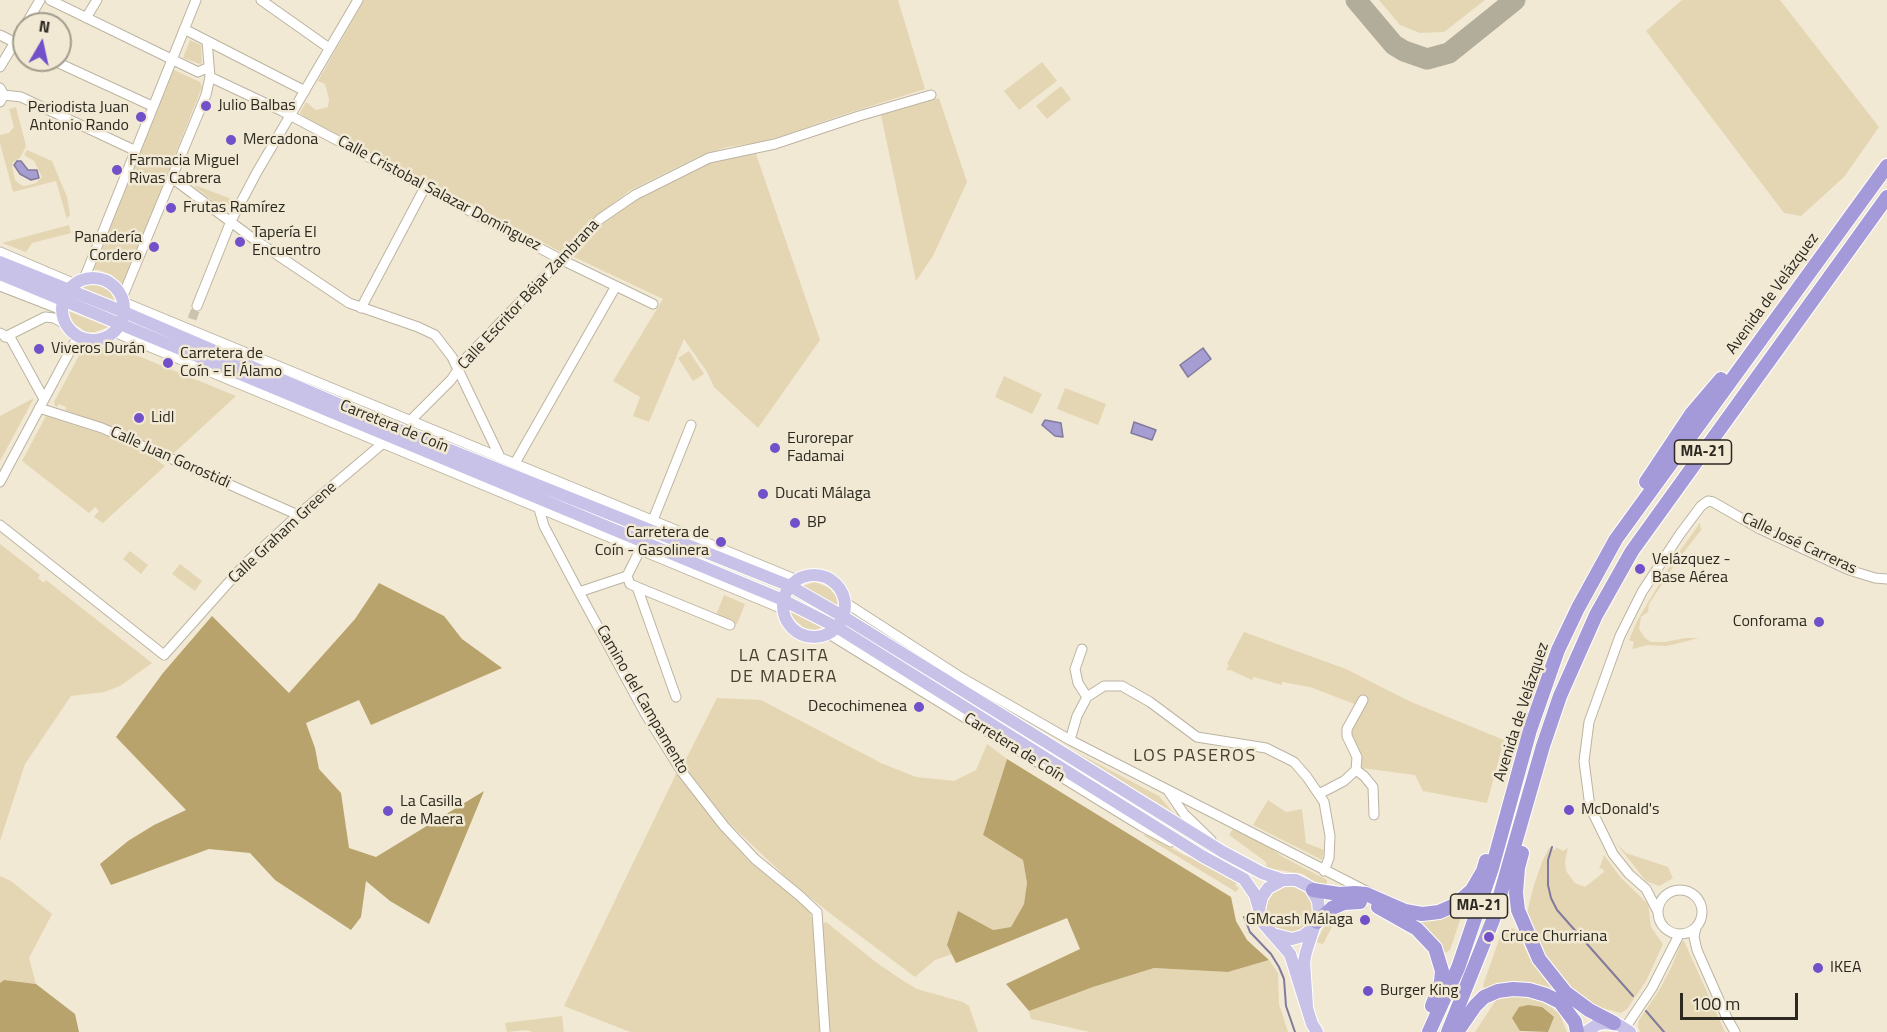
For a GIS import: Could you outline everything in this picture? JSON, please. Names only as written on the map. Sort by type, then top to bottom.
[{"type":"highway","name":"Avenida de Velázquez","points":[[1429,1032],[1458,968],[1492,868],[1530,730],[1558,650],[1578,608],[1616,539],[1887,166]]},
{"type":"highway","name":"Avenida de Velázquez","points":[[1448,1032],[1493,920],[1543,746],[1560,696],[1596,615],[1632,551],[1887,196]]},
{"type":"highway","points":[[1551,725],[1550,748],[1518,868],[1516,893],[1518,910],[1539,959],[1566,993],[1589,1010],[1623,1028]]},
{"type":"highway","points":[[1313,891],[1355,893],[1383,900],[1405,911],[1422,914],[1439,912],[1455,905],[1472,890],[1483,872],[1503,798],[1517,776]]},
{"type":"highway","points":[[1315,925],[1332,909],[1354,901],[1375,906],[1417,929],[1425,936],[1435,948],[1442,970],[1438,991],[1420,1032]]},
{"type":"highway","points":[[1457,1032],[1484,997],[1498,991],[1513,989],[1529,990],[1560,1002],[1575,1022],[1577,1032]]},
{"type":"main road","points":[[0,262],[783,605],[837,626],[1223,852],[1262,873],[1283,880],[1296,880],[1313,891],[1318,901],[1319,912],[1304,962],[1307,1006]]},
{"type":"main road","points":[[0,274],[71,293],[95,278],[110,283],[116,288],[121,314],[106,338],[96,340],[78,336],[67,325],[71,293]]},
{"type":"main road","name":"Carretera de Coín","points":[[121,314],[386,424],[794,583]]},
{"type":"main road","points":[[814,575],[825,577],[835,583],[843,592],[846,603],[837,626],[819,638],[809,638],[799,634],[785,619],[783,605],[794,583],[814,575]]},
{"type":"main road","points":[[794,583],[837,626],[1202,856],[1244,879],[1251,887],[1263,923],[1290,954],[1317,1032]]},
{"type":"main road","points":[[1259,909],[1262,897],[1268,888],[1283,880]]},
{"type":"main road","points":[[1273,934],[1292,939],[1303,936],[1315,925]]},
{"type":"main road","points":[[1587,1032],[1598,1024],[1623,1028]]},
{"type":"street","points":[[50,0],[171,58]]},
{"type":"street","points":[[86,18],[97,0]]},
{"type":"street","points":[[71,293],[134,150],[196,0]]},
{"type":"street","points":[[261,0],[329,48]]},
{"type":"street","points":[[197,306],[231,221],[358,0]]},
{"type":"street","points":[[184,29],[305,91]]},
{"type":"street","points":[[121,314],[206,95],[210,72],[207,41]]},
{"type":"street","points":[[0,66],[12,53]]},
{"type":"street","name":"Calle Cristobal Salazar Domínguez","points":[[171,58],[198,72],[210,72],[562,260],[653,304]]},
{"type":"street","points":[[72,69],[152,106]]},
{"type":"street","points":[[1,95],[21,97],[134,150]]},
{"type":"street","name":"Calle Escritor Béjar Zambrana","points":[[411,420],[451,380],[466,358],[600,219],[635,195],[709,158],[775,144],[931,95]]},
{"type":"street","points":[[172,178],[255,240],[339,297],[361,308],[435,335],[447,349],[500,457]]},
{"type":"street","points":[[361,308],[425,187]]},
{"type":"street","points":[[0,252],[71,293]]},
{"type":"street","points":[[0,286],[71,293]]},
{"type":"street","points":[[515,463],[616,286]]},
{"type":"street","name":"Carretera de Coín","points":[[121,314],[188,329],[652,520],[794,583]]},
{"type":"street","name":"Carretera de Coín","points":[[121,314],[382,444],[640,550],[783,605]]},
{"type":"street","points":[[44,399],[2,336],[45,317],[54,318],[67,325]]},
{"type":"street","points":[[188,329],[192,319]]},
{"type":"street","points":[[0,482],[78,336]]},
{"type":"street","name":"Calle Juan Gorostidi","points":[[39,408],[102,428],[298,515]]},
{"type":"street","points":[[652,520],[691,424]]},
{"type":"street","name":"Calle Graham Greene","points":[[0,525],[164,654],[246,563],[298,515],[382,444]]},
{"type":"street","name":"Calle José Carreras","points":[[1646,889],[1629,874],[1613,854],[1590,807],[1584,761],[1587,733],[1596,698],[1620,636],[1642,592],[1701,506],[1708,501],[1713,502],[1760,529],[1839,565],[1875,578],[1887,579]]},
{"type":"street","name":"Camino del Campamento","points":[[539,509],[544,526],[579,592],[645,713],[682,772],[724,826],[747,851],[817,912],[825,1032]]},
{"type":"street","points":[[579,592],[627,576],[640,550]]},
{"type":"street","points":[[627,576],[630,584],[730,625]]},
{"type":"street","points":[[637,587],[676,697]]},
{"type":"street","name":"Carretera de Coín","points":[[846,603],[962,678],[1070,740],[1383,900]]},
{"type":"street","points":[[1082,649],[1075,669],[1078,683],[1087,697]]},
{"type":"street","points":[[1070,740],[1077,716],[1087,697],[1104,686],[1122,686],[1150,702],[1197,737],[1266,748],[1294,762],[1324,802],[1330,836],[1329,858],[1324,871]]},
{"type":"street","points":[[1319,794],[1344,781],[1356,770],[1357,757],[1347,736],[1347,729],[1363,700]]},
{"type":"street","points":[[1356,770],[1373,787],[1374,815]]},
{"type":"street","name":"Carretera de Coín","points":[[1168,790],[1184,814],[1223,852]]},
{"type":"street","points":[[1646,889],[1666,895]]},
{"type":"street","points":[[1646,889],[1658,912]]},
{"type":"street","points":[[1670,952],[1668,931],[1659,920],[1659,906],[1666,895],[1679,890],[1686,891],[1698,898],[1702,918],[1696,927],[1694,937],[1697,950],[1726,1018],[1735,1032]]},
{"type":"street","points":[[1623,1028],[1652,988],[1682,934],[1696,927]]},
{"type":"street","points":[[1668,931],[1682,934],[1697,950]]},
{"type":"shaded area","points":[[364,0],[898,0],[925,89],[785,135],[761,142],[727,147],[702,155],[629,191],[606,209],[561,252],[300,113],[306,102],[316,110],[328,107],[329,99],[325,84],[318,81]]},
{"type":"shaded area","points":[[1379,0],[1485,0],[1444,32],[1420,33],[1400,25]]},
{"type":"shaded area","points":[[1682,0],[1780,0],[1879,127],[1844,177],[1801,216],[1784,213],[1646,31]]},
{"type":"shaded area","points":[[190,40],[201,45],[202,63],[200,64],[183,58]]},
{"type":"shaded area","points":[[1042,62],[1057,81],[1019,110],[1004,91]]},
{"type":"shaded area","points":[[172,69],[200,82],[202,87],[123,285],[112,275],[91,269]]},
{"type":"shaded area","points":[[1061,86],[1071,99],[1047,119],[1036,106]]},
{"type":"shaded area","points":[[939,98],[967,182],[933,256],[916,281],[881,115]]},
{"type":"shaded area","points":[[16,107],[26,146],[20,158],[13,162],[15,180],[25,186],[36,183],[42,177],[34,161],[24,155],[27,150],[52,161],[67,197],[70,215],[67,219],[56,181],[13,192],[0,135],[9,133],[14,127],[9,109]]},
{"type":"shaded area","points":[[756,154],[820,340],[758,428],[714,387],[707,372],[684,339],[649,422],[633,416],[640,397],[613,381],[663,299],[574,257],[604,223],[635,201],[709,162]]},
{"type":"shaded area","points":[[17,161],[21,161],[28,170],[37,170],[39,178],[31,180],[20,174],[14,165]]},
{"type":"shaded area","points":[[195,185],[234,200],[231,204],[221,207]]},
{"type":"shaded area","points":[[69,225],[71,233],[32,243],[26,252],[2,243]]},
{"type":"shaded area","points":[[95,284],[110,291],[117,305],[78,290]]},
{"type":"shaded area","points":[[68,311],[108,327],[95,332],[86,332],[73,323]]},
{"type":"shaded area","points":[[111,346],[236,396],[174,453],[65,410],[66,407],[59,404],[55,406],[54,402],[81,352]]},
{"type":"shaded area","points":[[1203,348],[1211,359],[1188,377],[1180,365]]},
{"type":"shaded area","points":[[689,351],[704,374],[693,381],[678,358]]},
{"type":"shaded area","points":[[1004,376],[1042,394],[1032,414],[995,397]]},
{"type":"shaded area","points":[[1065,388],[1106,404],[1098,425],[1057,409]]},
{"type":"shaded area","points":[[34,398],[0,461],[0,416]]},
{"type":"shaded area","points":[[46,416],[102,434],[150,455],[165,466],[103,523],[94,517],[99,511],[95,507],[89,513],[22,461]]},
{"type":"shaded area","points":[[1045,420],[1061,423],[1063,437],[1055,436],[1042,425]]},
{"type":"shaded area","points":[[1134,422],[1156,430],[1152,440],[1131,433]]},
{"type":"shaded area","points":[[1700,523],[1701,530],[1677,561],[1649,604],[1648,612],[1641,617],[1639,629],[1651,642],[1699,638],[1667,646],[1648,645],[1632,649],[1634,642],[1629,640],[1637,621],[1674,559]]},
{"type":"shaded area","points":[[0,544],[40,575],[38,578],[44,583],[46,580],[152,663],[120,686],[104,692],[71,696],[25,764],[0,841]]},
{"type":"shaded area","points":[[130,551],[148,565],[141,574],[123,559]]},
{"type":"shaded area","points":[[180,564],[202,581],[195,591],[172,574]]},
{"type":"shaded area","points":[[815,582],[829,588],[836,596],[838,607],[800,587]]},
{"type":"shaded area","points":[[379,583],[444,616],[462,639],[502,668],[371,725],[359,700],[306,723],[315,748],[319,769],[341,793],[349,848],[376,857],[484,791],[429,924],[390,901],[366,881],[361,917],[351,930],[275,880],[250,853],[209,849],[111,885],[100,864],[128,841],[154,825],[186,810],[116,737],[163,673],[212,616],[289,693],[355,619]]},
{"type":"shaded area","points":[[724,595],[745,604],[737,624],[716,615]]},
{"type":"shaded area","points":[[789,606],[826,626],[815,630],[804,628],[792,617]]},
{"type":"shaded area","points":[[855,629],[1239,868],[1251,874],[1248,877]]},
{"type":"shaded area","points":[[1244,632],[1346,669],[1409,701],[1504,740],[1487,803],[1423,791],[1415,775],[1361,768],[1357,746],[1350,732],[1357,705],[1310,687],[1282,682],[1282,685],[1254,677],[1252,680],[1226,670]]},
{"type":"shaded area","points":[[717,698],[761,700],[881,763],[916,777],[954,781],[976,770],[987,744],[1007,759],[983,835],[1023,860],[1027,883],[1024,904],[1011,927],[993,930],[947,945],[952,954],[935,960],[915,977],[831,914],[791,882],[728,822],[683,765]]},
{"type":"shaded area","points":[[1055,741],[1159,796],[1180,817],[1179,818]]},
{"type":"shaded area","points":[[1007,759],[1231,897],[1236,921],[1247,940],[1269,960],[1228,972],[1154,968],[1093,987],[1029,1011],[1006,984],[1080,949],[1067,918],[956,963],[947,945],[958,911],[993,930],[1011,927],[1024,904],[1027,883],[1023,860],[983,835]]},
{"type":"shaded area","points":[[677,772],[748,860],[804,904],[810,913],[813,923],[820,1032],[630,1032],[564,1006]]},
{"type":"shaded area","points":[[1268,800],[1286,812],[1302,809],[1306,843],[1324,850],[1322,860],[1253,825]]},
{"type":"shaded area","points":[[1234,827],[1261,841],[1283,857],[1327,880],[1327,887],[1318,885],[1303,874],[1267,868],[1266,862],[1229,835]]},
{"type":"shaded area","points":[[1145,834],[1186,856],[1205,862],[1238,882],[1235,885],[1239,888],[1236,892],[1144,836]]},
{"type":"shaded area","points":[[1615,842],[1626,853],[1668,867],[1673,878],[1659,886],[1646,881]]},
{"type":"shaded area","points":[[1556,847],[1563,851],[1568,848],[1565,861],[1566,871],[1575,883],[1585,887],[1604,872],[1602,868],[1599,870],[1604,855],[1621,878],[1648,904],[1651,927],[1663,944],[1646,981],[1627,1009],[1621,1013],[1595,1006],[1580,997],[1563,980],[1546,959],[1526,917],[1542,862],[1549,848],[1555,850]]},
{"type":"shaded area","points":[[0,876],[11,881],[52,914],[29,958],[36,984],[4,980],[0,983]]},
{"type":"shaded area","points":[[1289,886],[1305,893],[1312,909],[1305,925],[1289,932],[1273,925],[1266,909],[1273,893]]},
{"type":"shaded area","points":[[1365,906],[1368,908],[1356,908],[1343,912],[1334,923],[1323,944],[1316,942],[1329,918],[1342,909]]},
{"type":"shaded area","points":[[1456,912],[1461,917],[1450,950],[1445,953],[1415,921],[1436,920]]},
{"type":"shaded area","points":[[826,922],[877,963],[905,982],[917,989],[963,1002],[969,1006],[978,1032],[828,1032],[822,924]]},
{"type":"shaded area","points":[[1512,928],[1517,930],[1529,957],[1555,992],[1518,982],[1484,989],[1483,985],[1501,934]]},
{"type":"shaded area","points":[[1684,941],[1725,1032],[1640,1032],[1639,1020],[1660,989]]},
{"type":"shaded area","points":[[1269,960],[1278,973],[1279,1004],[1288,1032],[1090,1032],[1031,1019],[1029,1011],[1093,987],[1154,968],[1228,972]]},
{"type":"shaded area","points":[[4,980],[36,984],[75,1014],[79,1032],[0,1032],[0,983]]},
{"type":"shaded area","points":[[1519,996],[1542,1001],[1559,1013],[1567,1032],[1548,1032],[1553,1017],[1520,1031],[1522,1032],[1475,1032],[1496,1000]]},
{"type":"shaded area","points":[[1528,1005],[1542,1007],[1554,1017],[1548,1032],[1520,1031],[1512,1018],[1519,1007]]},
{"type":"shaded area","points":[[562,1016],[564,1032],[526,1030],[507,1032],[505,1023]]},
{"type":"waterway","points":[[1552,847],[1548,860],[1548,885],[1557,910],[1633,996]]},
{"type":"waterway","points":[[1244,917],[1250,932],[1271,954],[1279,967],[1284,979],[1286,1006],[1295,1032]]},
{"type":"waterway","points":[[1646,1011],[1664,1032]]},
{"type":"taxiway","points":[[1356,0],[1394,45],[1427,59],[1449,53],[1515,0]]},
{"type":"tunnel","points":[[192,319],[197,306]]},
{"type":"place","name":"Julio Balbas","points":[[206,106]]},
{"type":"place","name":"Periodista Juan Antonio Rando","points":[[141,117]]},
{"type":"place","name":"Mercadona","points":[[231,140]]},
{"type":"place","name":"Farmacia Miguel Rivas Cabrera","points":[[117,170]]},
{"type":"place","name":"Frutas Ramírez","points":[[171,208]]},
{"type":"place","name":"Tapería El Encuentro","points":[[240,242]]},
{"type":"place","name":"Panadería Cordero","points":[[154,247]]},
{"type":"place","name":"Viveros Durán","points":[[39,349]]},
{"type":"place","name":"Carretera de Coín - El Álamo","points":[[168,363]]},
{"type":"place","name":"Lidl","points":[[139,418]]},
{"type":"place","name":"Eurorepar Fadamai","points":[[775,448]]},
{"type":"place","name":"Ducati Málaga","points":[[763,494]]},
{"type":"place","name":"BP","points":[[795,523]]},
{"type":"place","name":"Carretera de Coín - Gasolinera","points":[[721,542]]},
{"type":"place","name":"Velázquez - Base Aérea","points":[[1640,569]]},
{"type":"place","name":"Conforama","points":[[1819,622]]},
{"type":"place","name":"Decochimenea","points":[[919,707]]},
{"type":"place","name":"McDonald's","points":[[1569,810]]},
{"type":"place","name":"La Casilla de Maera","points":[[388,811]]},
{"type":"place","name":"GMcash Málaga","points":[[1365,920]]},
{"type":"place","name":"Cruce Churriana","points":[[1489,937]]},
{"type":"place","name":"IKEA","points":[[1818,968]]},
{"type":"place","name":"Burger King","points":[[1368,991]]},
{"type":"district","name":"LA CASITA DE MADERA","points":[[784,667]]},
{"type":"district","name":"LOS PASEROS","points":[[1195,757]]}]
